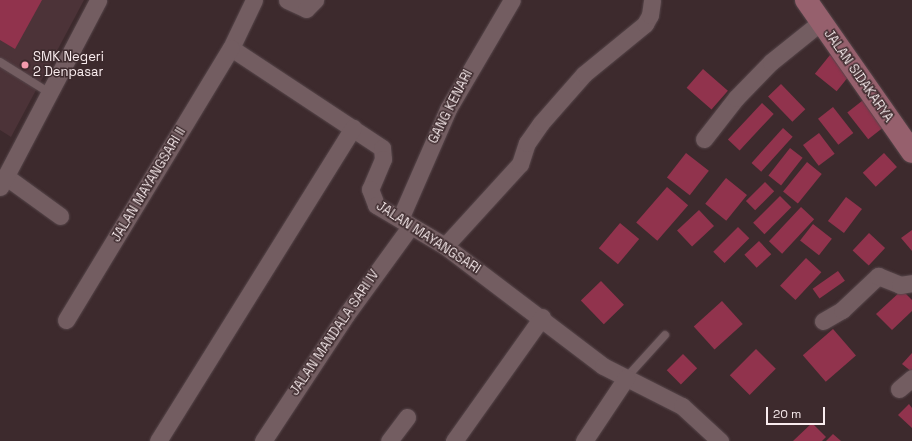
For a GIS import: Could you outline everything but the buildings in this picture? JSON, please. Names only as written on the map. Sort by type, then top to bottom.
[{"type":"street","points":[[60,216],[3,182],[48,92],[98,0]]},
{"type":"street","points":[[231,48],[254,0]]},
{"type":"street","points":[[287,0],[299,8],[306,9],[313,2]]},
{"type":"street","name":"GANG KENARI","points":[[405,223],[448,108],[512,0]]},
{"type":"street","points":[[445,246],[520,164],[527,143],[541,123],[584,74],[645,24],[650,15],[652,0]]},
{"type":"street","name":"JALAN SIDAKARYA","points":[[806,0],[912,152]]},
{"type":"street","points":[[704,140],[736,98],[771,62],[821,22]]},
{"type":"street","name":"JALAN MAYANGSARI","points":[[231,48],[376,143],[384,153],[370,189],[371,198],[376,205],[445,246],[542,317],[603,366],[682,406],[720,441]]},
{"type":"street","name":"JALAN MAYANGSARI II","points":[[66,320],[231,48]]},
{"type":"street","points":[[158,441],[353,128]]},
{"type":"street","name":"JALAN MANDALA SARI IV","points":[[262,441],[405,223]]},
{"type":"street","points":[[823,321],[842,310],[878,276],[900,285],[912,283]]},
{"type":"street","points":[[454,441],[542,317]]},
{"type":"street","points":[[584,441],[626,378]]},
{"type":"street","points":[[899,389],[912,378]]},
{"type":"street","points":[[389,441],[407,417]]},
{"type":"lane","points":[[0,62],[48,92]]},
{"type":"lane","points":[[626,378],[665,335]]},
{"type":"shaded area","name":"SMK Negeri 2 Denpasar","points":[[0,0],[84,0],[11,137],[0,130]]},
{"type":"place","name":"SMK Negeri 2 Denpasar","points":[[25,65]]}]
